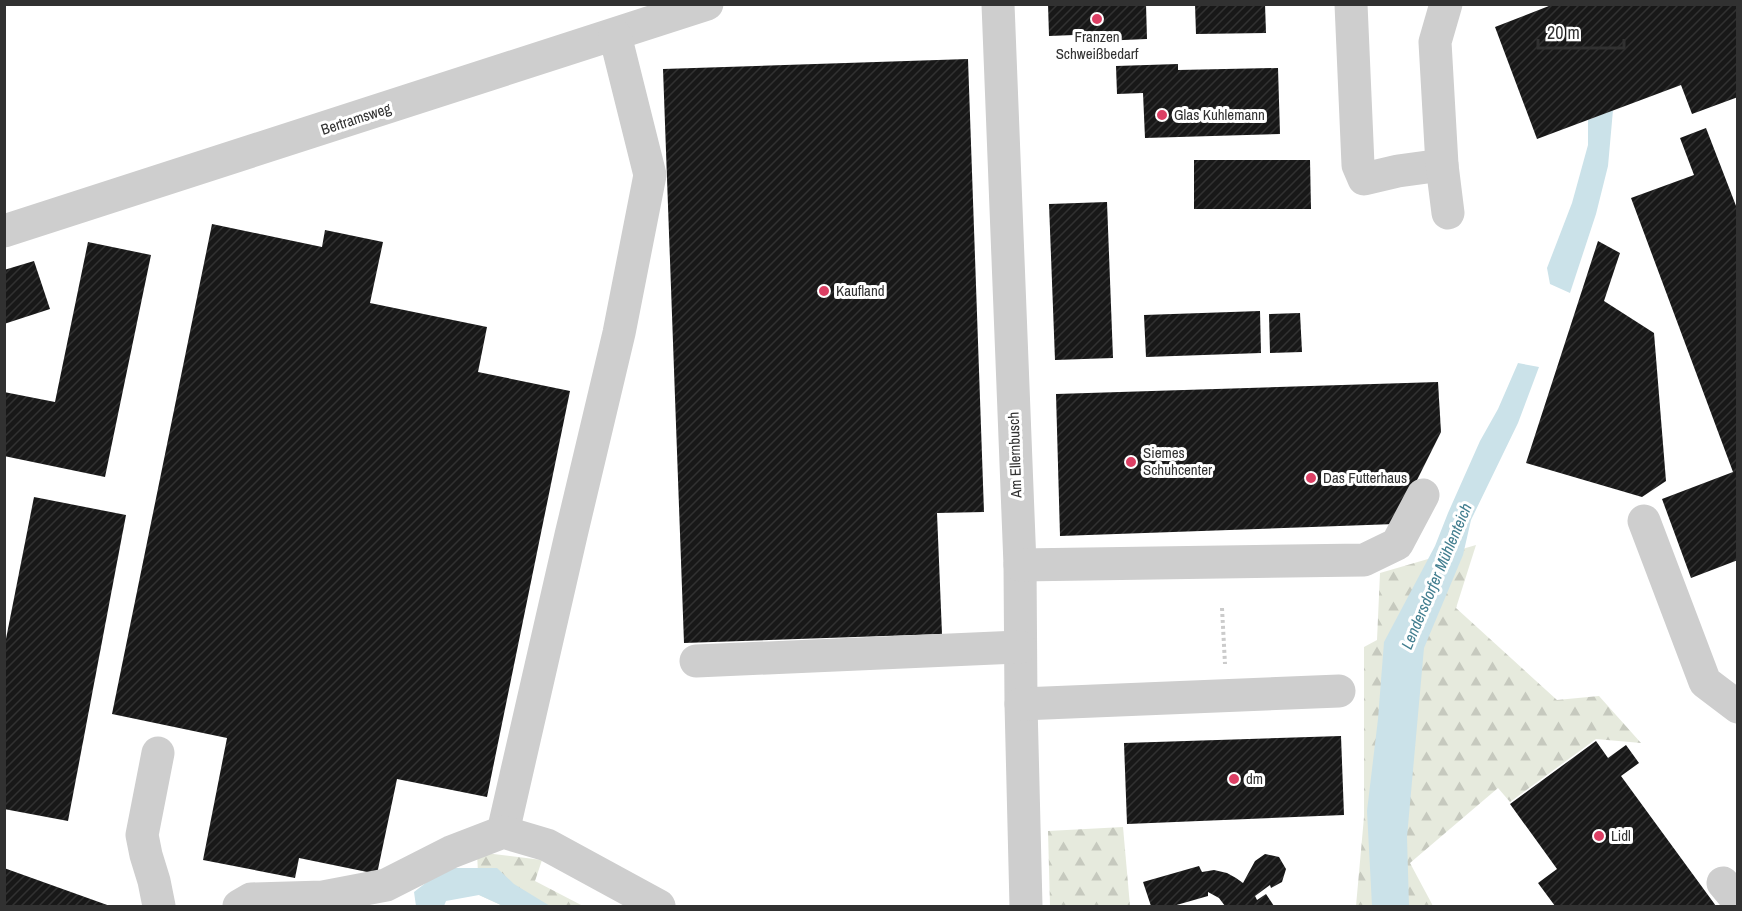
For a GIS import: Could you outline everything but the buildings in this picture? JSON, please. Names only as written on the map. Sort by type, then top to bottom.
[{"type":"street","name":"Bertramsweg","points":[[4,231],[707,4]]},
{"type":"street","name":"Am Ellernbusch","points":[[998,4],[1020,565],[1026,906]]},
{"type":"street","points":[[1351,4],[1358,165],[1364,179],[1398,171],[1442,165]]},
{"type":"street","points":[[1446,4],[1435,42],[1442,165],[1448,213]]},
{"type":"street","points":[[503,832],[619,333],[650,175],[615,35]]},
{"type":"street","points":[[1020,565],[1364,560],[1397,544],[1423,495]]},
{"type":"street","points":[[1644,521],[1705,682],[1737,707]]},
{"type":"street","points":[[696,661],[760,659],[761,679],[1020,659]]},
{"type":"street","points":[[1021,704],[1339,691]]},
{"type":"street","points":[[158,753],[142,834],[159,906]]},
{"type":"street","points":[[239,906],[250,899],[323,897],[386,885],[451,852],[503,832],[547,845],[659,906]]},
{"type":"path","points":[[1222,608],[1224,651]]},
{"type":"green space","points":[[1476,545],[1456,608],[1557,700],[1599,696],[1641,743],[1596,739],[1510,802],[1498,788],[1410,863],[1433,906],[1356,906],[1364,817],[1364,647],[1377,640],[1380,573]]},
{"type":"green space","points":[[1123,827],[1130,906],[1050,906],[1048,831]]},
{"type":"green space","points":[[477,852],[542,860],[535,881],[583,906],[503,906],[479,895]]},
{"type":"water","points":[[1613,110],[1608,166],[1596,214],[1570,293],[1550,284],[1547,268],[1572,203],[1588,145],[1588,120]]},
{"type":"water","name":"Lendersdorfer Mühlenteich","points":[[1518,363],[1539,367],[1518,423],[1471,520],[1463,555],[1424,648],[1407,837],[1409,906],[1372,906],[1367,811],[1384,642],[1435,546],[1480,441],[1498,409]]},
{"type":"water","points":[[445,868],[497,868],[514,884],[550,906],[503,906],[479,895],[446,901],[444,906],[416,906],[414,892]]},
{"type":"place","name":"Franzen Schweißbedarf","points":[[1097,19]]},
{"type":"place","name":"Glas Kuhlemann","points":[[1162,115]]},
{"type":"place","name":"Kaufland","points":[[824,291]]},
{"type":"place","name":"Siemes Schuhcenter","points":[[1131,462]]},
{"type":"place","name":"Das Futterhaus","points":[[1311,478]]},
{"type":"place","name":"dm","points":[[1234,779]]},
{"type":"place","name":"Lidl","points":[[1599,836]]}]
